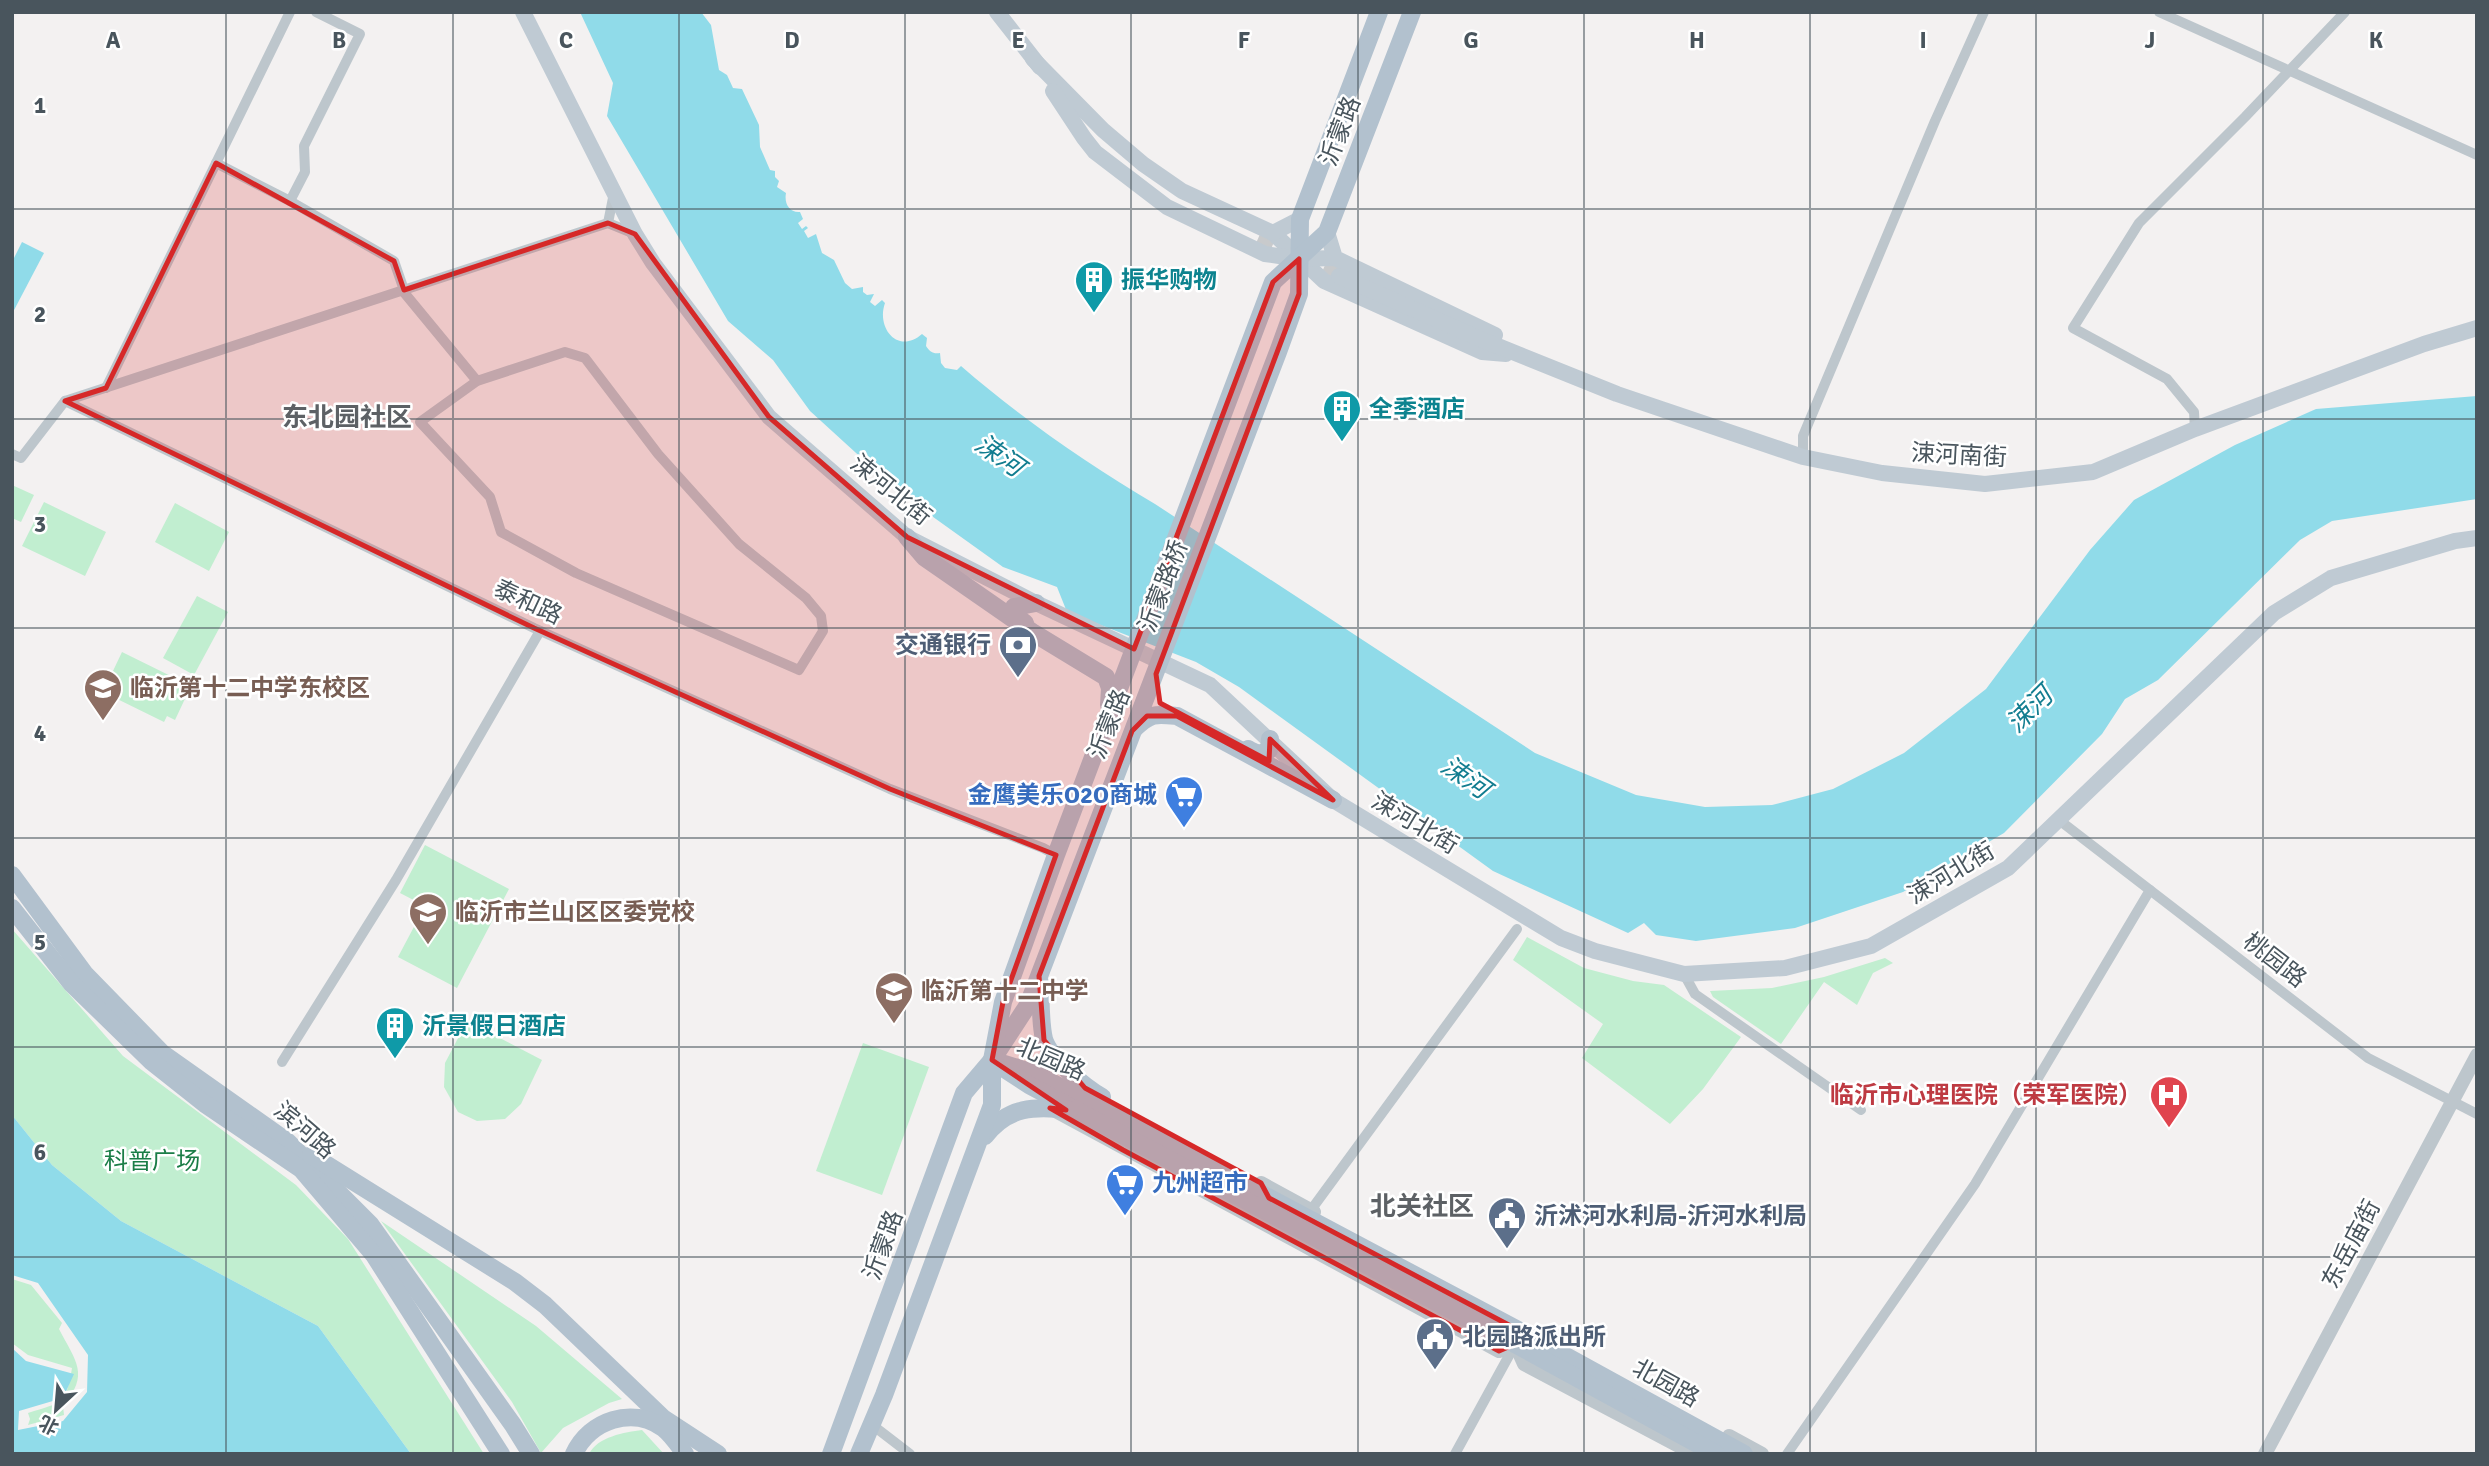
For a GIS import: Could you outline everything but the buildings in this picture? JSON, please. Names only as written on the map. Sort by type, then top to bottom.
[{"type":"main road","name":"涑河北街","points":[[523,12],[635,234],[653,263],[769,418],[908,537],[1036,603],[1210,685],[1332,800],[1561,938],[1595,951],[1684,974],[1785,968],[1871,946],[2008,868],[2274,613],[2331,578],[2455,541],[2477,538]]},
{"type":"main road","points":[[997,12],[1096,136],[1140,175],[1184,204],[1261,248],[1299,259],[1335,258],[1489,331],[1518,355]]},
{"type":"main road","name":"沂蒙路","points":[[1216,516],[1299,294],[1300,219],[1379,12]]},
{"type":"main road","name":"沂蒙路","points":[[1188,507],[1273,282],[1327,232],[1412,12]]},
{"type":"main road","points":[[1033,59],[1103,130],[1143,164],[1182,191],[1272,233],[1324,282],[1482,352],[1518,355]]},
{"type":"main road","points":[[1272,233],[1300,219]]},
{"type":"main road","points":[[1327,232],[1335,258]]},
{"type":"main road","points":[[1261,248],[1273,282]]},
{"type":"main road","name":"涑河南街","points":[[1339,276],[1518,355],[1628,398],[1803,457],[1882,473],[1985,484],[2092,472],[2195,429],[2424,344],[2477,328]]},
{"type":"main road","name":"沂蒙路桥","points":[[1128,664],[1188,507]]},
{"type":"main road","name":"沂蒙路桥","points":[[1156,674],[1216,516]]},
{"type":"main road","points":[[908,537],[924,556],[1032,632],[1106,677],[1110,688],[1109,714]]},
{"type":"main road","points":[[1036,603],[1014,607],[1014,615],[1100,667],[1109,669],[1128,664]]},
{"type":"main road","name":"沂蒙路","points":[[860,1452],[992,1105],[992,1060],[1003,1002],[1128,664]]},
{"type":"main road","points":[[1156,674],[1160,703],[1257,754],[1269,750],[1270,739]]},
{"type":"main road","name":"沂蒙路","points":[[831,1454],[964,1093],[992,1060],[1028,1005],[1156,674]]},
{"type":"main road","points":[[1132,731],[1147,716],[1177,716],[1332,800]]},
{"type":"main road","name":"滨河路","points":[[12,875],[85,974],[162,1052],[288,1142],[370,1224],[531,1454]]},
{"type":"main road","name":"滨河路","points":[[12,908],[71,983],[152,1062],[205,1104],[301,1169],[374,1255],[501,1454]]},
{"type":"main road","points":[[1039,976],[1044,1040],[1051,1052],[1085,1088],[1265,1190]]},
{"type":"main road","name":"北园路","points":[[992,1060],[1029,1085],[1080,1112],[1744,1454]]},
{"type":"main road","name":"北园路","points":[[992,1060],[1034,1073],[1265,1190],[1716,1454]]},
{"type":"main road","points":[[977,1147],[996,1122],[1009,1115],[1031,1108],[1080,1112]]},
{"type":"main road","points":[[288,1142],[515,1282],[545,1305],[663,1418],[719,1454]]},
{"type":"main road","points":[[821,1454],[848,1413]]},
{"type":"main road","points":[[575,1454],[598,1424],[632,1416],[663,1428],[685,1454]]},
{"type":"street","points":[[106,388],[290,12]]},
{"type":"street","points":[[1803,457],[1803,436],[1984,12]]},
{"type":"street","points":[[2159,12],[2477,155]]},
{"type":"street","points":[[2195,429],[2194,412],[2167,379],[2073,328],[2139,223],[2345,12]]},
{"type":"street","points":[[290,201],[305,172],[304,146],[359,34],[324,14]]},
{"type":"street","points":[[215,163],[290,201],[394,261],[403,290],[477,381]]},
{"type":"street","points":[[608,223],[614,193]]},
{"type":"street","points":[[12,454],[21,458],[65,401],[608,223],[635,234]]},
{"type":"street","points":[[565,352],[585,358],[658,454],[739,544],[806,598],[821,616],[823,631],[799,670],[576,573],[501,532],[490,497],[420,422],[477,381],[565,352]]},
{"type":"street","name":"泰和路","points":[[65,401],[540,631],[890,789],[1056,855]]},
{"type":"street","points":[[282,1062],[396,880],[540,631]]},
{"type":"street","name":"桃园路","points":[[2059,820],[2368,1058],[2477,1114]]},
{"type":"street","points":[[1787,1454],[1975,1184],[2150,890]]},
{"type":"street","points":[[1311,1210],[1517,929]]},
{"type":"street","points":[[1684,974],[1695,994],[1861,1110]]},
{"type":"street","name":"东岳庙街","points":[[2265,1454],[2477,1055]]},
{"type":"street","points":[[1050,1108],[1499,1351],[1519,1338]]},
{"type":"street","points":[[1265,1190],[1311,1210],[1762,1454]]},
{"type":"street","points":[[1455,1454],[1519,1338]]},
{"type":"street","points":[[1519,1338],[1524,1364],[1693,1454]]},
{"type":"street","points":[[871,1424],[910,1454]]},
{"type":"highlighted area","points":[[216,163],[394,261],[404,290],[608,223],[635,234],[769,417],[907,537],[1134,649],[1273,282],[1299,259],[1299,294],[1156,674],[1160,703],[1269,761],[1270,739],[1333,800],[1177,716],[1147,716],[1132,731],[1039,976],[1044,1040],[1085,1088],[1261,1183],[1269,1198],[1522,1332],[1515,1344],[1499,1351],[1123,1150],[1050,1108],[1066,1110],[992,1060],[1003,1002],[1056,855],[890,789],[534,628],[65,401],[106,388]]},
{"type":"green space","points":[[12,485],[34,495],[21,522],[12,518]]},
{"type":"green space","points":[[44,502],[106,532],[85,576],[22,546]]},
{"type":"green space","points":[[175,503],[229,532],[209,571],[155,542]]},
{"type":"green space","points":[[197,596],[228,612],[194,675],[163,658]]},
{"type":"green space","points":[[122,652],[191,686],[175,720],[167,716],[164,722],[103,692]]},
{"type":"green space","points":[[425,845],[509,889],[457,988],[398,957],[425,906],[400,893]]},
{"type":"green space","name":"科普广场","points":[[12,929],[123,1056],[296,1185],[348,1239],[484,1454],[411,1454],[318,1326],[121,1221],[52,1165],[12,1115]]},
{"type":"green space","points":[[1527,937],[1584,968],[1633,981],[1664,985],[1741,1037],[1703,1089],[1670,1124],[1582,1058],[1603,1024],[1513,960]]},
{"type":"green space","points":[[1885,958],[1893,963],[1873,973],[1857,1005],[1824,982],[1781,1044],[1713,997],[1710,991],[1772,988],[1824,977]]},
{"type":"green space","points":[[467,1021],[542,1060],[521,1104],[505,1119],[477,1121],[458,1112],[444,1087],[445,1063]]},
{"type":"green space","points":[[863,1043],[929,1067],[882,1195],[816,1171]]},
{"type":"green space","points":[[381,1221],[536,1326],[622,1399],[609,1403],[563,1428],[541,1453],[512,1402]]},
{"type":"green space","points":[[12,1279],[31,1285],[62,1323],[59,1329],[78,1368],[76,1385],[63,1406],[64,1415],[28,1425],[28,1413],[61,1400],[72,1368],[28,1355],[12,1343]]},
{"type":"green space","points":[[642,1430],[664,1454],[589,1454],[605,1439]]},
{"type":"water","name":"涑河","points":[[580,12],[701,12],[711,25],[719,70],[727,75],[733,88],[742,89],[759,125],[760,147],[770,170],[775,171],[775,177],[779,181],[777,187],[786,193],[788,207],[800,212],[803,219],[798,223],[802,229],[806,226],[808,228],[804,231],[808,238],[816,234],[822,253],[834,260],[845,283],[852,289],[863,287],[863,292],[867,295],[874,294],[870,302],[875,306],[882,300],[885,303],[884,321],[891,336],[905,342],[922,334],[927,338],[926,346],[929,350],[940,353],[941,363],[945,368],[957,370],[961,366],[1031,422],[1104,473],[1535,753],[1636,795],[1705,807],[1772,805],[1833,789],[1904,753],[1986,689],[2090,550],[2134,500],[2235,445],[2316,409],[2477,396],[2477,499],[2332,521],[2300,540],[2158,680],[2125,699],[2102,734],[2004,833],[1903,892],[1795,928],[1696,941],[1656,935],[1644,923],[1628,933],[1493,871],[1239,687],[1196,662],[1067,612],[1057,587],[1003,567],[901,494],[810,411],[773,360],[728,321],[607,116],[613,83]]},
{"type":"water","points":[[22,242],[44,253],[12,314],[12,262]]},
{"type":"water","points":[[12,1115],[52,1165],[121,1221],[318,1326],[411,1454],[12,1454],[12,1348],[26,1361],[74,1374],[63,1398],[19,1411],[18,1430],[63,1421],[87,1392],[88,1355],[38,1283],[12,1275]]},
{"type":"tunnel","points":[[1257,241],[1339,276]]},
{"type":"place","name":"振华购物","points":[[1094,314]]},
{"type":"place","name":"全季酒店","points":[[1342,443]]},
{"type":"place","name":"交通银行","points":[[1018,679]]},
{"type":"place","name":"临沂第十二中学东校区","points":[[103,722]]},
{"type":"place","name":"金鹰美乐O2O商城","points":[[1184,829]]},
{"type":"place","name":"临沂市兰山区区委党校","points":[[428,946]]},
{"type":"place","name":"临沂第十二中学","points":[[894,1025]]},
{"type":"place","name":"沂景假日酒店","points":[[395,1060]]},
{"type":"place","name":"临沂市心理医院（荣军医院）","points":[[2169,1129]]},
{"type":"place","name":"九州超市","points":[[1125,1217]]},
{"type":"place","name":"沂沭河水利局-沂河水利局","points":[[1507,1250]]},
{"type":"place","name":"北园路派出所","points":[[1435,1371]]},
{"type":"district","name":"东北园社区","points":[[347,418]]},
{"type":"district","name":"北关社区","points":[[1422,1207]]}]
